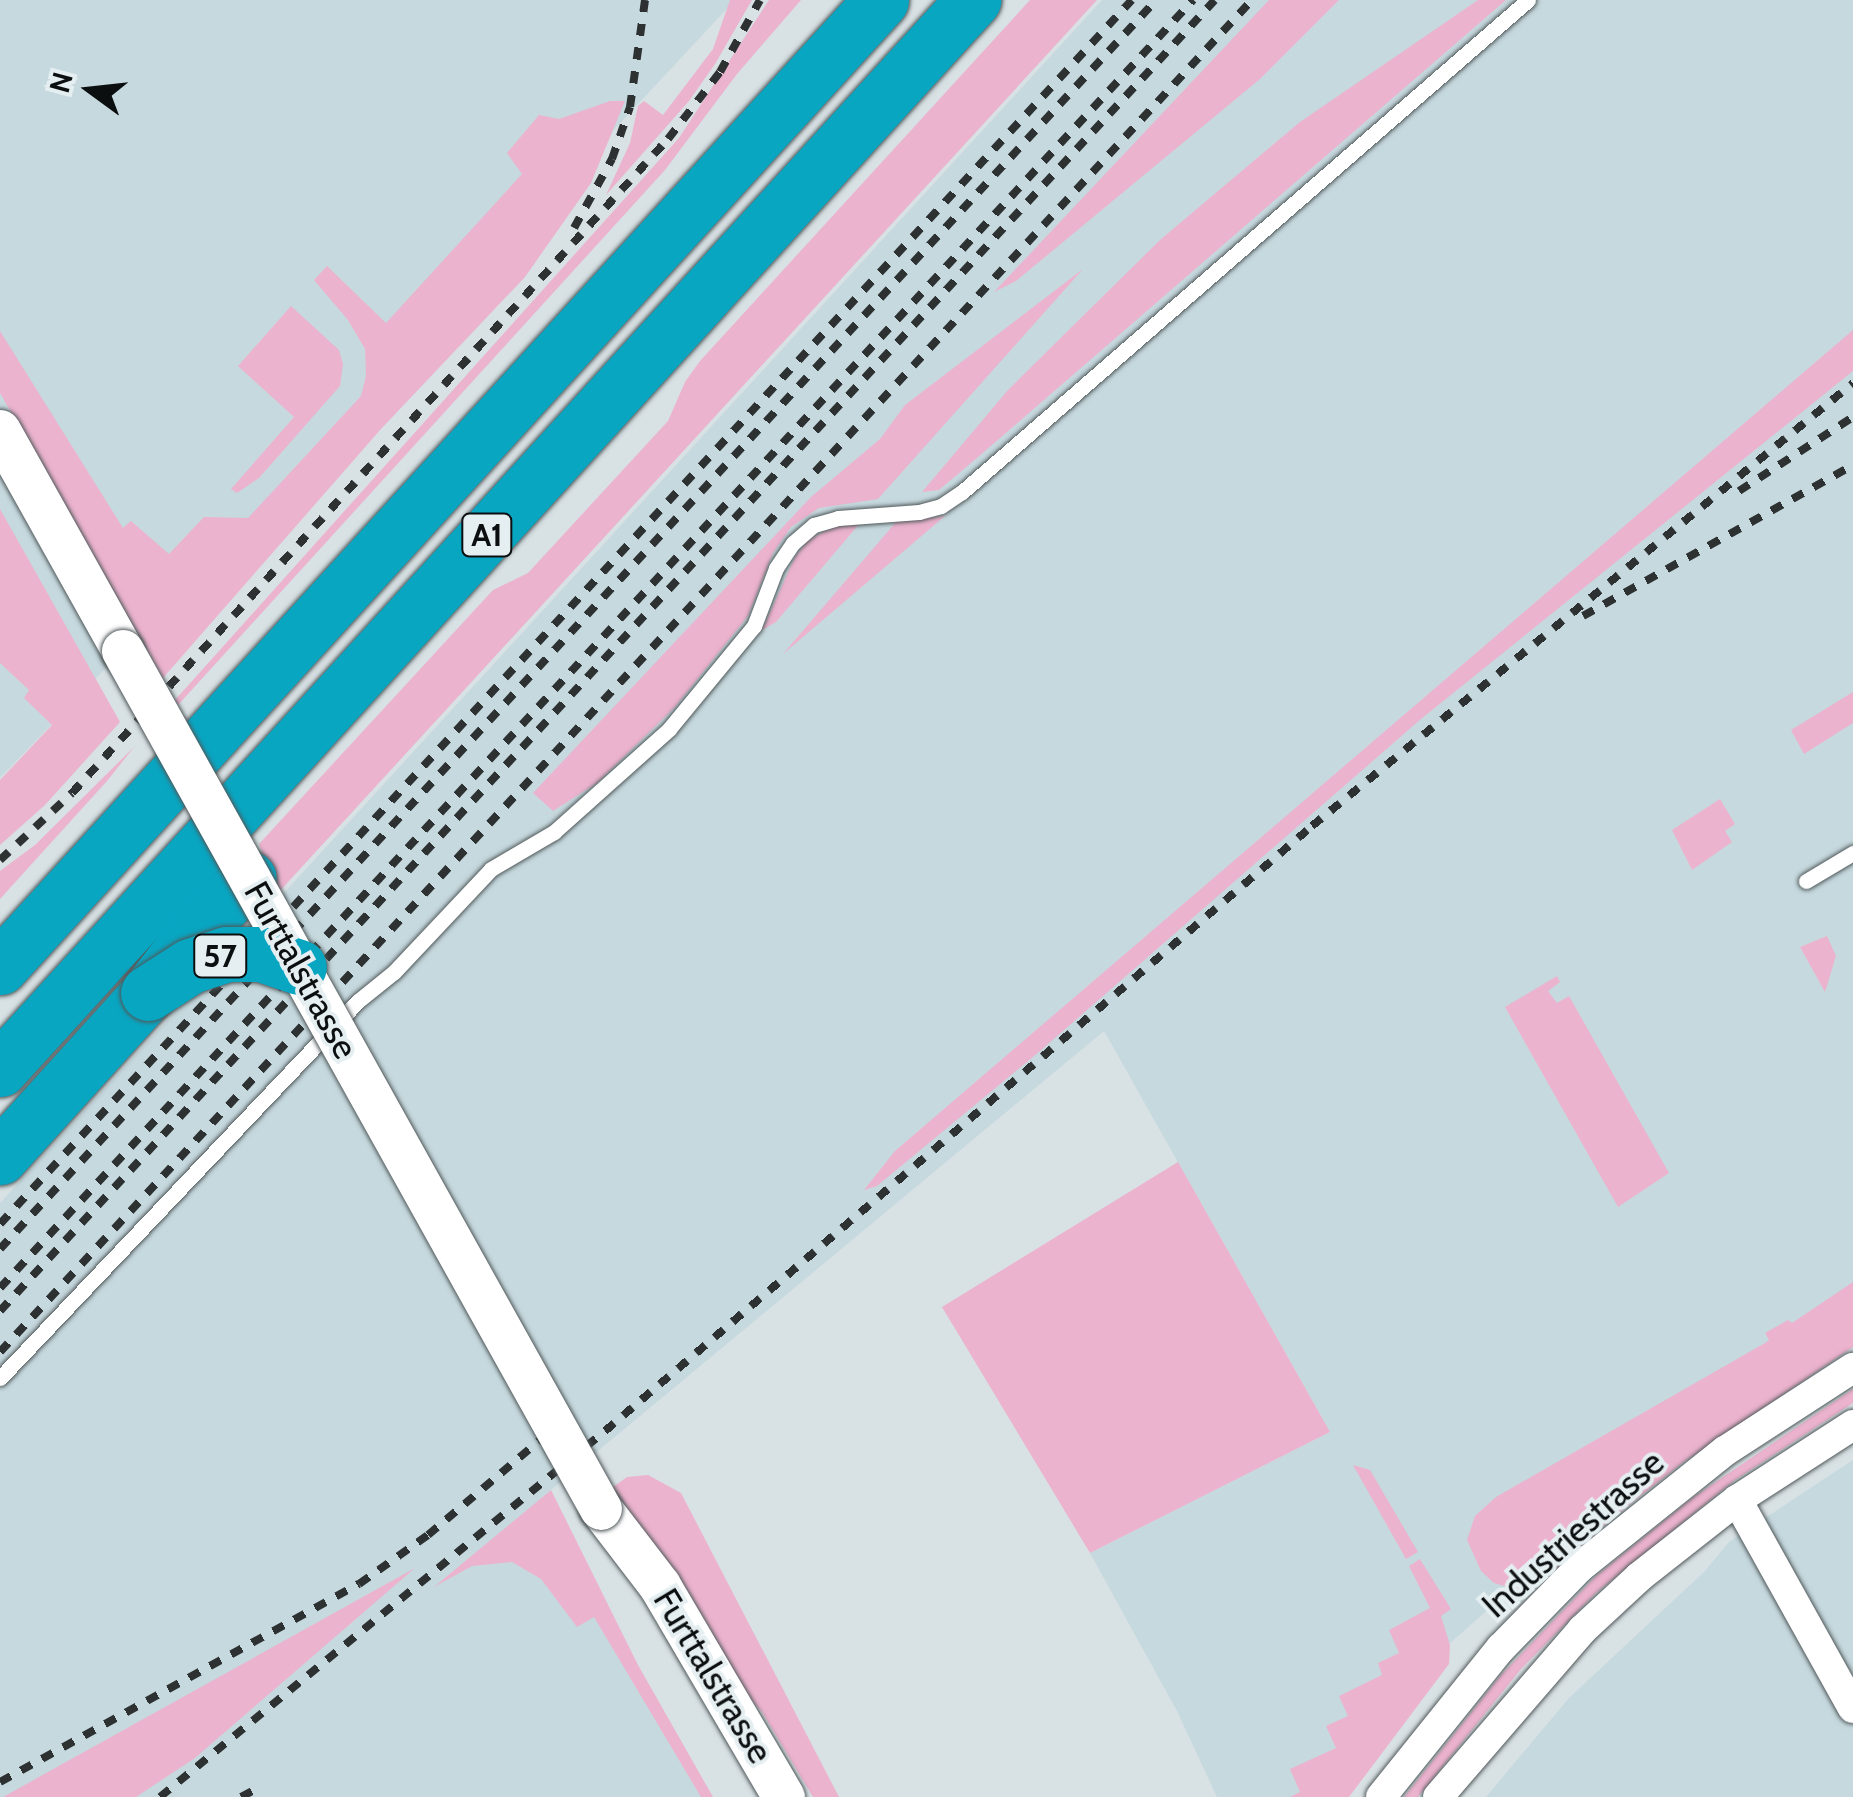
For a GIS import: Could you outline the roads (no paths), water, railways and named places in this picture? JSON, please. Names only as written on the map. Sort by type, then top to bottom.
[{"type":"highway","name":"A1","points":[[0,967],[881,0]]},
{"type":"highway","name":"A1","points":[[0,1069],[974,0]]},
{"type":"highway","name":"57","points":[[0,1157],[148,993],[194,934],[250,878]]},
{"type":"highway","name":"57","points":[[148,993],[190,966],[226,954],[261,954],[299,967]]},
{"type":"main road","name":"Furttalstrasse","points":[[0,431],[601,1509],[660,1586],[784,1797]]},
{"type":"main road","name":"Furttalstrasse","points":[[601,1509],[609,1541],[640,1605],[750,1797]]},
{"type":"street","name":"Industriestrasse","points":[[1381,1797],[1501,1648],[1580,1567],[1725,1451],[1853,1368]]},
{"type":"street","points":[[1438,1797],[1582,1630],[1639,1577],[1738,1500],[1853,1425]]},
{"type":"street","points":[[1738,1500],[1853,1708]]},
{"type":"lane","points":[[0,1378],[358,1001],[394,972],[491,869],[554,832],[670,729],[754,626],[776,568],[793,542],[826,521],[919,512],[941,506],[962,492],[1528,0]]},
{"type":"lane","points":[[1806,881],[1853,853]]},
{"type":"railway","points":[[574,228],[612,159],[630,107],[645,0]]},
{"type":"railway","points":[[0,860],[72,793],[668,139],[720,72],[760,0]]},
{"type":"railway","points":[[0,1224],[1132,0]]},
{"type":"railway","points":[[0,1249],[1156,0]]},
{"type":"railway","points":[[0,1288],[1193,0]]},
{"type":"railway","points":[[0,1311],[1215,0]]},
{"type":"railway","points":[[0,1352],[1252,0]]},
{"type":"railway","points":[[160,1797],[605,1431],[1312,826],[1853,383]]},
{"type":"railway","points":[[1739,491],[1853,417]]},
{"type":"railway","points":[[1583,616],[1853,465]]},
{"type":"railway","points":[[0,1782],[359,1584],[428,1535],[554,1428]]},
{"type":"railway","points":[[241,1797],[254,1790]]}]
